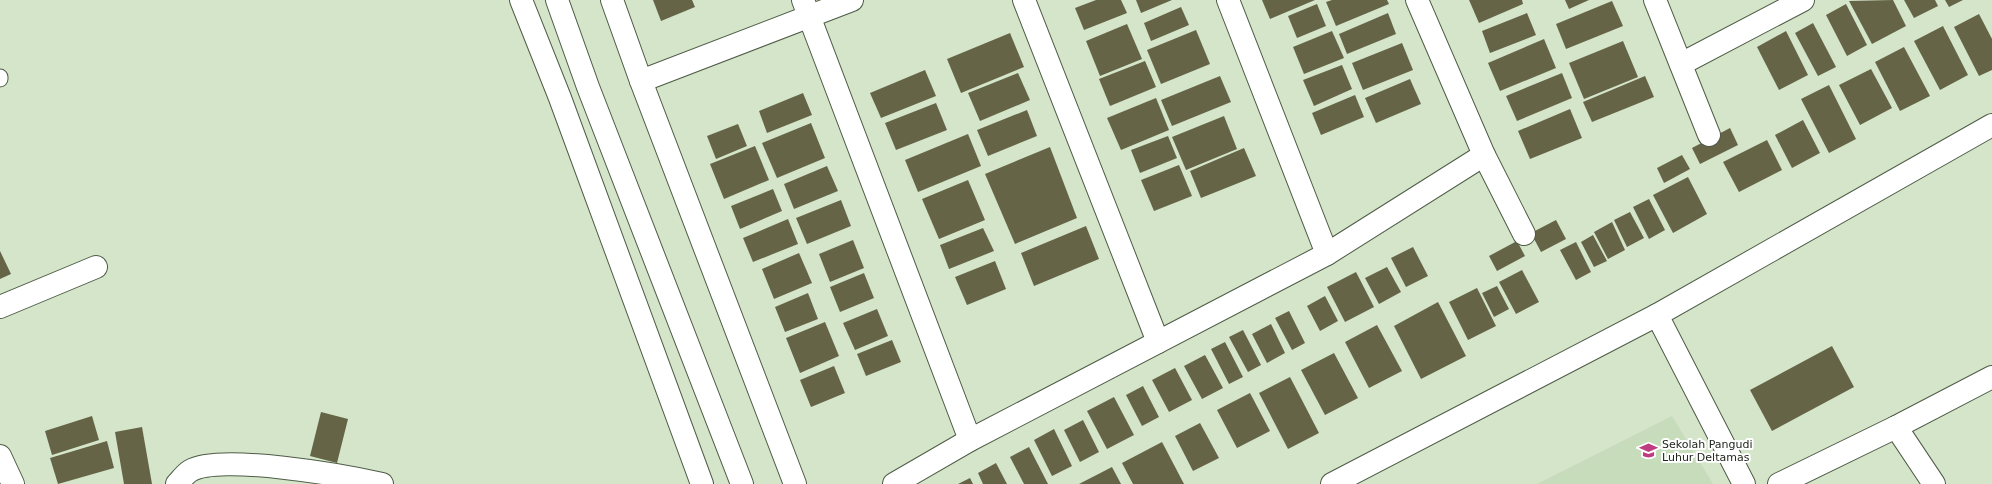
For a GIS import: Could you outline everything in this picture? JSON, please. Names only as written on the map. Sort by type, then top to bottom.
[{"type":"street","points":[[522,0],[560,98],[702,484]]},
{"type":"street","points":[[557,0],[588,86],[742,484]]},
{"type":"street","points":[[612,0],[640,81],[795,484]]},
{"type":"street","points":[[640,81],[806,8],[852,0]]},
{"type":"street","points":[[1024,0],[1158,342]]},
{"type":"street","points":[[1228,0],[1327,254]]},
{"type":"street","points":[[1417,0],[1484,155],[1524,234]]},
{"type":"street","points":[[1655,0],[1709,135]]},
{"type":"street","points":[[1681,64],[1803,0]]},
{"type":"street","points":[[806,8],[970,440]]},
{"type":"street","points":[[560,98],[588,86]]},
{"type":"street","points":[[1332,484],[1657,315],[1992,125]]},
{"type":"street","points":[[894,484],[970,440],[1327,254],[1484,155]]},
{"type":"street","points":[[0,307],[96,268]]},
{"type":"street","points":[[1657,315],[1744,484]]},
{"type":"street","points":[[1778,484],[1896,427],[1992,377]]},
{"type":"street","points":[[1896,427],[1934,484]]},
{"type":"street","points":[[0,456],[13,484]]},
{"type":"street","points":[[177,484],[191,470],[214,464],[251,464],[356,478],[382,484]]},
{"type":"shaded area","name":"Sekolah Pangudi Luhur Deltamas","points":[[1672,416],[1713,484],[1537,484]]},
{"type":"building","points":[[653,0],[692,0],[695,7],[661,21]]},
{"type":"building","points":[[1096,0],[1121,0],[1127,13],[1084,30],[1075,8]]},
{"type":"building","points":[[1136,0],[1172,0],[1141,13]]},
{"type":"building","points":[[1262,0],[1315,0],[1270,19]]},
{"type":"building","points":[[1332,0],[1387,0],[1389,4],[1336,26],[1326,2]]},
{"type":"building","points":[[1469,0],[1522,0],[1523,4],[1479,23]]},
{"type":"building","points":[[1565,0],[1589,0],[1569,9]]},
{"type":"building","points":[[1893,0],[1906,26],[1872,44],[1849,1]]},
{"type":"building","points":[[1904,0],[1935,0],[1938,6],[1914,18]]},
{"type":"building","points":[[1945,0],[1963,0],[1949,7]]},
{"type":"building","points":[[1612,1],[1623,26],[1566,49],[1556,24]]},
{"type":"building","points":[[1317,4],[1326,26],[1297,38],[1288,16]]},
{"type":"building","points":[[1846,4],[1867,45],[1847,56],[1826,15]]},
{"type":"building","points":[[1181,7],[1189,25],[1151,41],[1144,23]]},
{"type":"building","points":[[1388,13],[1396,34],[1347,54],[1339,34]]},
{"type":"building","points":[[1527,13],[1536,35],[1490,53],[1482,31]]},
{"type":"building","points":[[1979,14],[1992,39],[1992,70],[1979,76],[1954,27]]},
{"type":"building","points":[[1813,23],[1836,67],[1818,76],[1795,33]]},
{"type":"building","points":[[1127,24],[1142,59],[1100,76],[1086,41]]},
{"type":"building","points":[[1943,26],[1968,75],[1940,90],[1914,41]]},
{"type":"building","points":[[1196,30],[1210,64],[1161,84],[1147,50]]},
{"type":"building","points":[[1332,31],[1344,58],[1304,74],[1293,47]]},
{"type":"building","points":[[1786,31],[1808,75],[1779,90],[1757,47]]},
{"type":"building","points":[[1010,33],[1024,67],[961,93],[947,59]]},
{"type":"building","points":[[1544,39],[1556,68],[1500,91],[1488,63]]},
{"type":"building","points":[[1623,41],[1638,77],[1584,99],[1569,63]]},
{"type":"building","points":[[1402,43],[1413,70],[1363,90],[1352,63]]},
{"type":"building","points":[[1904,47],[1930,96],[1900,111],[1875,62]]},
{"type":"building","points":[[1145,61],[1156,87],[1110,106],[1099,79]]},
{"type":"building","points":[[1342,65],[1352,89],[1314,106],[1303,80]]},
{"type":"building","points":[[1871,69],[1892,108],[1860,125],[1839,85]]},
{"type":"building","points":[[925,70],[936,96],[881,118],[870,93]]},
{"type":"building","points":[[1018,73],[1030,100],[980,121],[968,93]]},
{"type":"building","points":[[1562,73],[1572,98],[1517,121],[1506,96]]},
{"type":"building","points":[[1220,76],[1231,102],[1172,126],[1161,100]]},
{"type":"building","points":[[1645,76],[1654,97],[1592,122],[1583,102]]},
{"type":"building","points":[[1410,79],[1421,104],[1376,123],[1365,98]]},
{"type":"building","points":[[1829,85],[1856,139],[1829,153],[1801,99]]},
{"type":"building","points":[[803,93],[812,115],[767,133],[759,111]]},
{"type":"building","points":[[1355,95],[1364,117],[1321,135],[1312,113]]},
{"type":"building","points":[[1156,98],[1169,130],[1121,150],[1107,118]]},
{"type":"building","points":[[936,103],[947,130],[896,150],[885,123]]},
{"type":"building","points":[[1570,109],[1582,138],[1530,159],[1518,131]]},
{"type":"building","points":[[1027,110],[1037,136],[988,156],[977,130]]},
{"type":"building","points":[[1224,116],[1237,149],[1186,170],[1172,137]]},
{"type":"building","points":[[1803,120],[1820,153],[1792,168],[1775,135]]},
{"type":"building","points":[[811,123],[825,158],[777,178],[762,143]]},
{"type":"building","points":[[738,124],[747,146],[716,159],[707,136]]},
{"type":"building","points":[[1730,128],[1738,145],[1700,164],[1692,148]]},
{"type":"building","points":[[968,134],[981,166],[918,192],[905,160]]},
{"type":"building","points":[[1168,136],[1177,158],[1140,173],[1131,150]]},
{"type":"building","points":[[1767,140],[1782,170],[1739,192],[1723,162]]},
{"type":"building","points":[[755,146],[769,180],[724,199],[710,164]]},
{"type":"building","points":[[1050,147],[1077,218],[1015,244],[985,174]]},
{"type":"building","points":[[1244,148],[1256,176],[1201,198],[1190,171]]},
{"type":"building","points":[[1682,155],[1690,169],[1664,183],[1657,168]]},
{"type":"building","points":[[1179,165],[1192,196],[1154,211],[1141,180]]},
{"type":"building","points":[[827,166],[838,191],[794,209],[784,184]]},
{"type":"building","points":[[1688,177],[1707,214],[1673,233],[1653,195]]},
{"type":"building","points":[[968,180],[985,220],[939,239],[922,199]]},
{"type":"building","points":[[773,189],[782,211],[740,229],[731,206]]},
{"type":"building","points":[[1649,199],[1665,230],[1649,239],[1633,207]]},
{"type":"building","points":[[841,200],[851,226],[807,244],[796,218]]},
{"type":"building","points":[[1630,212],[1644,238],[1627,247],[1614,220]]},
{"type":"building","points":[[788,219],[798,244],[753,262],[743,238]]},
{"type":"building","points":[[1556,220],[1566,239],[1541,252],[1531,233]]},
{"type":"building","points":[[1612,222],[1625,250],[1608,259],[1594,232]]},
{"type":"building","points":[[1086,226],[1099,259],[1034,286],[1021,253]]},
{"type":"building","points":[[983,228],[994,251],[949,269],[940,245]]},
{"type":"building","points":[[1593,235],[1607,261],[1594,267],[1581,242]]},
{"type":"building","points":[[853,240],[864,268],[830,282],[819,254]]},
{"type":"building","points":[[1517,241],[1525,256],[1497,271],[1489,256]]},
{"type":"building","points":[[1576,242],[1591,272],[1576,280],[1560,250]]},
{"type":"building","points":[[1413,247],[1428,276],[1406,287],[1391,258]]},
{"type":"building","points":[[0,251],[11,274],[0,279]]},
{"type":"building","points":[[799,253],[812,283],[774,299],[762,269]]},
{"type":"building","points":[[995,261],[1006,289],[967,305],[955,277]]},
{"type":"building","points":[[1387,267],[1401,292],[1379,304],[1365,278]]},
{"type":"building","points":[[1522,270],[1539,302],[1516,314],[1499,282]]},
{"type":"building","points":[[1356,272],[1374,307],[1345,322],[1327,287]]},
{"type":"building","points":[[864,273],[874,298],[840,312],[830,287]]},
{"type":"building","points":[[1497,286],[1509,309],[1494,317],[1482,293]]},
{"type":"building","points":[[1477,288],[1496,326],[1468,340],[1449,302]]},
{"type":"building","points":[[808,293],[818,319],[785,332],[775,307]]},
{"type":"building","points":[[1325,296],[1338,321],[1320,331],[1307,306]]},
{"type":"building","points":[[1438,302],[1466,356],[1421,379],[1394,326]]},
{"type":"building","points":[[877,309],[888,336],[855,350],[843,323]]},
{"type":"building","points":[[1289,311],[1305,343],[1292,350],[1275,318]]},
{"type":"building","points":[[825,322],[839,356],[800,373],[786,338]]},
{"type":"building","points":[[1271,324],[1285,353],[1267,363],[1252,334]]},
{"type":"building","points":[[1377,325],[1402,371],[1369,388],[1345,342]]},
{"type":"building","points":[[1243,330],[1261,365],[1248,372],[1229,337]]},
{"type":"building","points":[[892,340],[901,362],[866,376],[857,354]]},
{"type":"building","points":[[1225,342],[1243,377],[1229,384],[1211,349]]},
{"type":"building","points":[[1832,346],[1854,387],[1772,431],[1750,390]]},
{"type":"building","points":[[1334,353],[1358,398],[1325,415],[1301,370]]},
{"type":"building","points":[[1205,355],[1223,388],[1202,399],[1184,366]]},
{"type":"building","points":[[834,366],[845,393],[811,407],[800,380]]},
{"type":"building","points":[[1175,368],[1192,400],[1169,412],[1152,380]]},
{"type":"building","points":[[1290,377],[1319,433],[1288,449],[1259,393]]},
{"type":"building","points":[[1143,386],[1159,417],[1142,426],[1126,395]]},
{"type":"building","points":[[1250,393],[1270,431],[1237,448],[1217,410]]},
{"type":"building","points":[[1114,397],[1134,435],[1107,449],[1087,411]]},
{"type":"building","points":[[321,412],[348,419],[337,463],[310,456]]},
{"type":"building","points":[[92,416],[99,440],[52,455],[45,431]]},
{"type":"building","points":[[1083,420],[1099,452],[1080,462],[1064,430]]},
{"type":"building","points":[[1200,423],[1219,458],[1193,471],[1175,436]]},
{"type":"building","points":[[142,427],[152,484],[124,484],[115,432]]},
{"type":"building","points":[[1054,429],[1072,466],[1052,476],[1034,440]]},
{"type":"building","points":[[107,441],[114,468],[58,484],[50,458]]},
{"type":"building","points":[[1162,442],[1184,484],[1133,484],[1122,463]]},
{"type":"building","points":[[1029,447],[1048,484],[1024,484],[1010,457]]},
{"type":"building","points":[[996,463],[1007,484],[983,484],[978,473]]},
{"type":"building","points":[[1112,467],[1121,484],[1079,484]]},
{"type":"building","points":[[970,478],[973,484],[958,484]]},
{"type":"place","name":"Sekolah Pangudi Luhur Deltamas","points":[[1649,450]]}]
